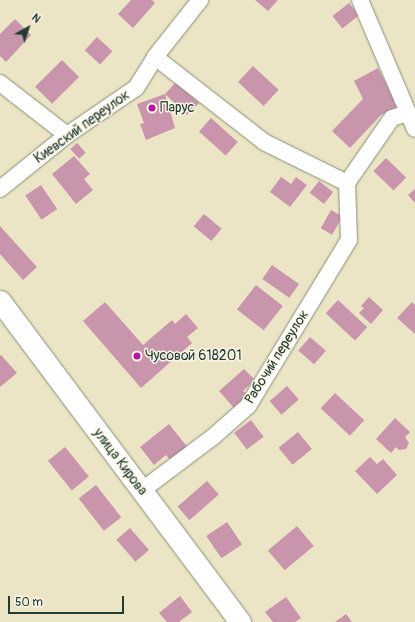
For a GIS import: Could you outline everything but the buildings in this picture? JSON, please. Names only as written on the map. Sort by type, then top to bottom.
[{"type":"street","name":"Киевский переулок","points":[[0,189],[67,135],[136,88],[155,57],[200,0]]},
{"type":"street","points":[[360,0],[415,129]]},
{"type":"street","points":[[155,57],[264,142],[347,183],[392,118],[407,113]]},
{"type":"street","points":[[0,83],[67,135]]},
{"type":"street","name":"Рабочий переулок","points":[[141,491],[213,437],[248,406],[349,240],[347,183]]},
{"type":"street","name":"улица Кирова","points":[[0,301],[240,622]]},
{"type":"place","name":"Парус","points":[[152,108]]},
{"type":"place","name":"Чусовой 618201","points":[[137,356]]}]
